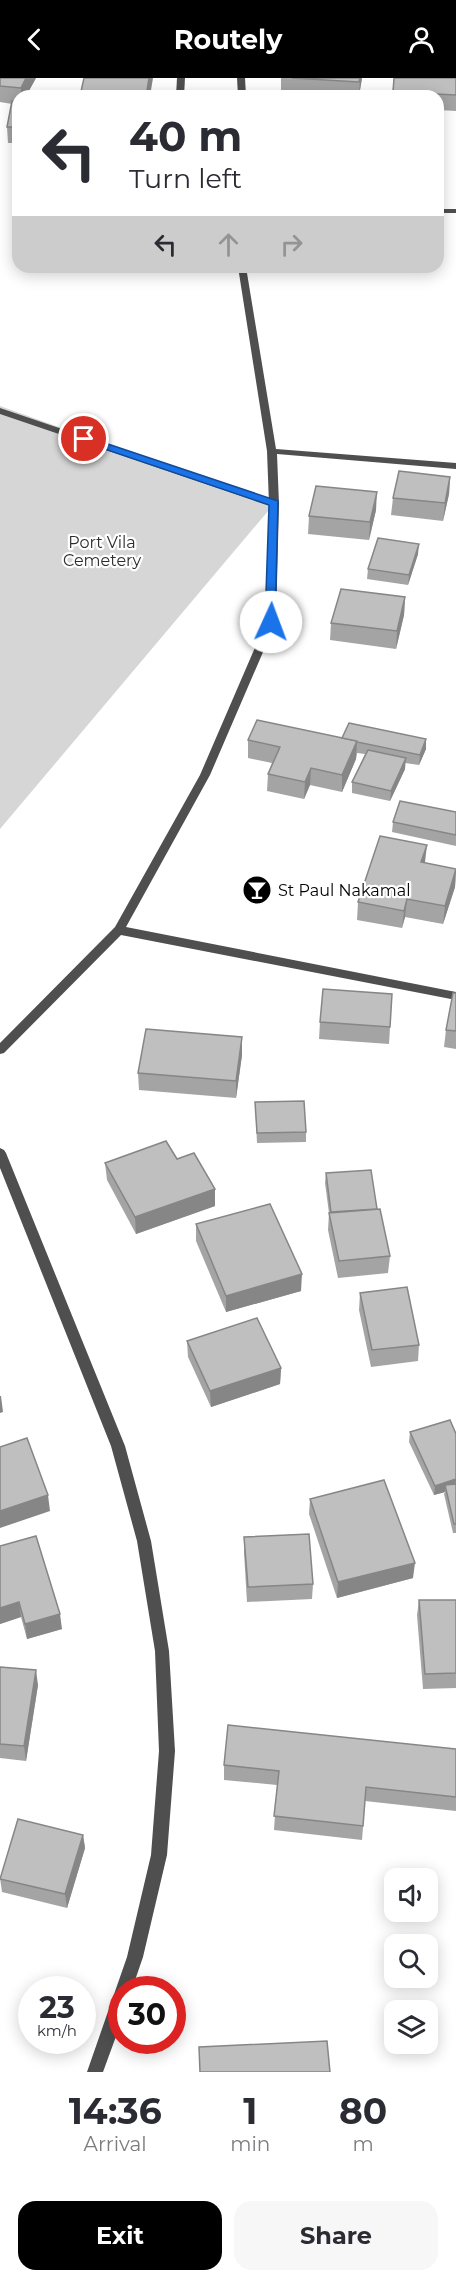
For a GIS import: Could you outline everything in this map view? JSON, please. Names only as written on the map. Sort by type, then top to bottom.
[{"type":"street","points":[[0,1050],[119,930],[205,775],[271,622],[274,504],[272,452],[243,273]]},
{"type":"street","points":[[0,411],[274,504]]},
{"type":"street","points":[[272,452],[456,466]]},
{"type":"street","points":[[119,930],[456,996]]},
{"type":"street","points":[[0,1153],[118,1446],[144,1541],[162,1652],[167,1751],[159,1854],[128,1976]]},
{"type":"street","points":[[95,2072],[108,2035]]},
{"type":"green space","name":"Port Vila Cemetery","points":[[0,406],[274,504],[0,829]]},
{"type":"building","points":[[0,78],[26,78],[21,88],[0,86]]},
{"type":"building","points":[[84,78],[149,78],[147,90],[81,90]]},
{"type":"building","points":[[292,78],[360,78],[359,82]]},
{"type":"building","points":[[394,78],[456,78],[456,95],[444,94],[444,90],[393,90]]},
{"type":"building","points":[[12,101],[12,127],[7,127]]},
{"type":"building","points":[[399,471],[450,477],[445,503],[393,498]]},
{"type":"building","points":[[316,486],[377,492],[370,522],[309,516]]},
{"type":"building","points":[[378,538],[419,544],[409,575],[368,569]]},
{"type":"building","points":[[341,589],[405,597],[397,631],[331,623]]},
{"type":"building","points":[[257,720],[357,741],[342,775],[311,768],[305,782],[268,774],[280,747],[248,740]]},
{"type":"building","points":[[349,723],[426,739],[420,755],[357,742],[342,738]]},
{"type":"building","points":[[368,750],[406,758],[391,791],[352,782]]},
{"type":"building","points":[[400,801],[456,812],[456,835],[393,822]]},
{"type":"building","points":[[380,836],[427,845],[421,862],[456,869],[445,906],[407,899],[404,911],[358,902]]},
{"type":"building","points":[[323,989],[392,994],[390,1027],[320,1022]]},
{"type":"building","points":[[453,993],[456,993],[456,1031],[446,1030]]},
{"type":"building","points":[[146,1029],[242,1037],[236,1081],[138,1073]]},
{"type":"building","points":[[304,1101],[306,1132],[257,1133],[255,1102]]},
{"type":"building","points":[[166,1141],[177,1159],[194,1153],[215,1189],[135,1217],[105,1163]]},
{"type":"building","points":[[371,1170],[377,1209],[331,1212],[326,1173]]},
{"type":"building","points":[[270,1204],[302,1274],[226,1296],[196,1224]]},
{"type":"building","points":[[380,1209],[390,1256],[339,1261],[329,1213]]},
{"type":"building","points":[[407,1287],[419,1345],[372,1350],[360,1293]]},
{"type":"building","points":[[257,1318],[281,1368],[210,1391],[187,1341]]},
{"type":"building","points":[[450,1420],[456,1434],[456,1479],[435,1486],[410,1432]]},
{"type":"building","points":[[27,1438],[48,1495],[0,1511],[0,1447]]},
{"type":"building","points":[[384,1480],[415,1563],[338,1582],[310,1499]]},
{"type":"building","points":[[456,1484],[456,1524],[454,1524],[445,1485]]},
{"type":"building","points":[[309,1534],[313,1584],[248,1587],[244,1537]]},
{"type":"building","points":[[36,1536],[60,1614],[25,1624],[19,1602],[0,1608],[0,1546]]},
{"type":"building","points":[[419,1600],[456,1600],[456,1673],[425,1674]]},
{"type":"building","points":[[0,1667],[36,1670],[24,1746],[0,1744]]},
{"type":"building","points":[[228,1725],[456,1749],[456,1797],[366,1787],[363,1826],[274,1816],[279,1771],[224,1765]]},
{"type":"building","points":[[18,1819],[83,1835],[65,1894],[0,1879]]},
{"type":"building","points":[[327,2041],[330,2072],[200,2072],[199,2047]]},
{"type":"place","name":"St Paul Nakamal","points":[[257,890]]},
{"type":"route","points":[[84,439],[274,504],[271,622]]}]
